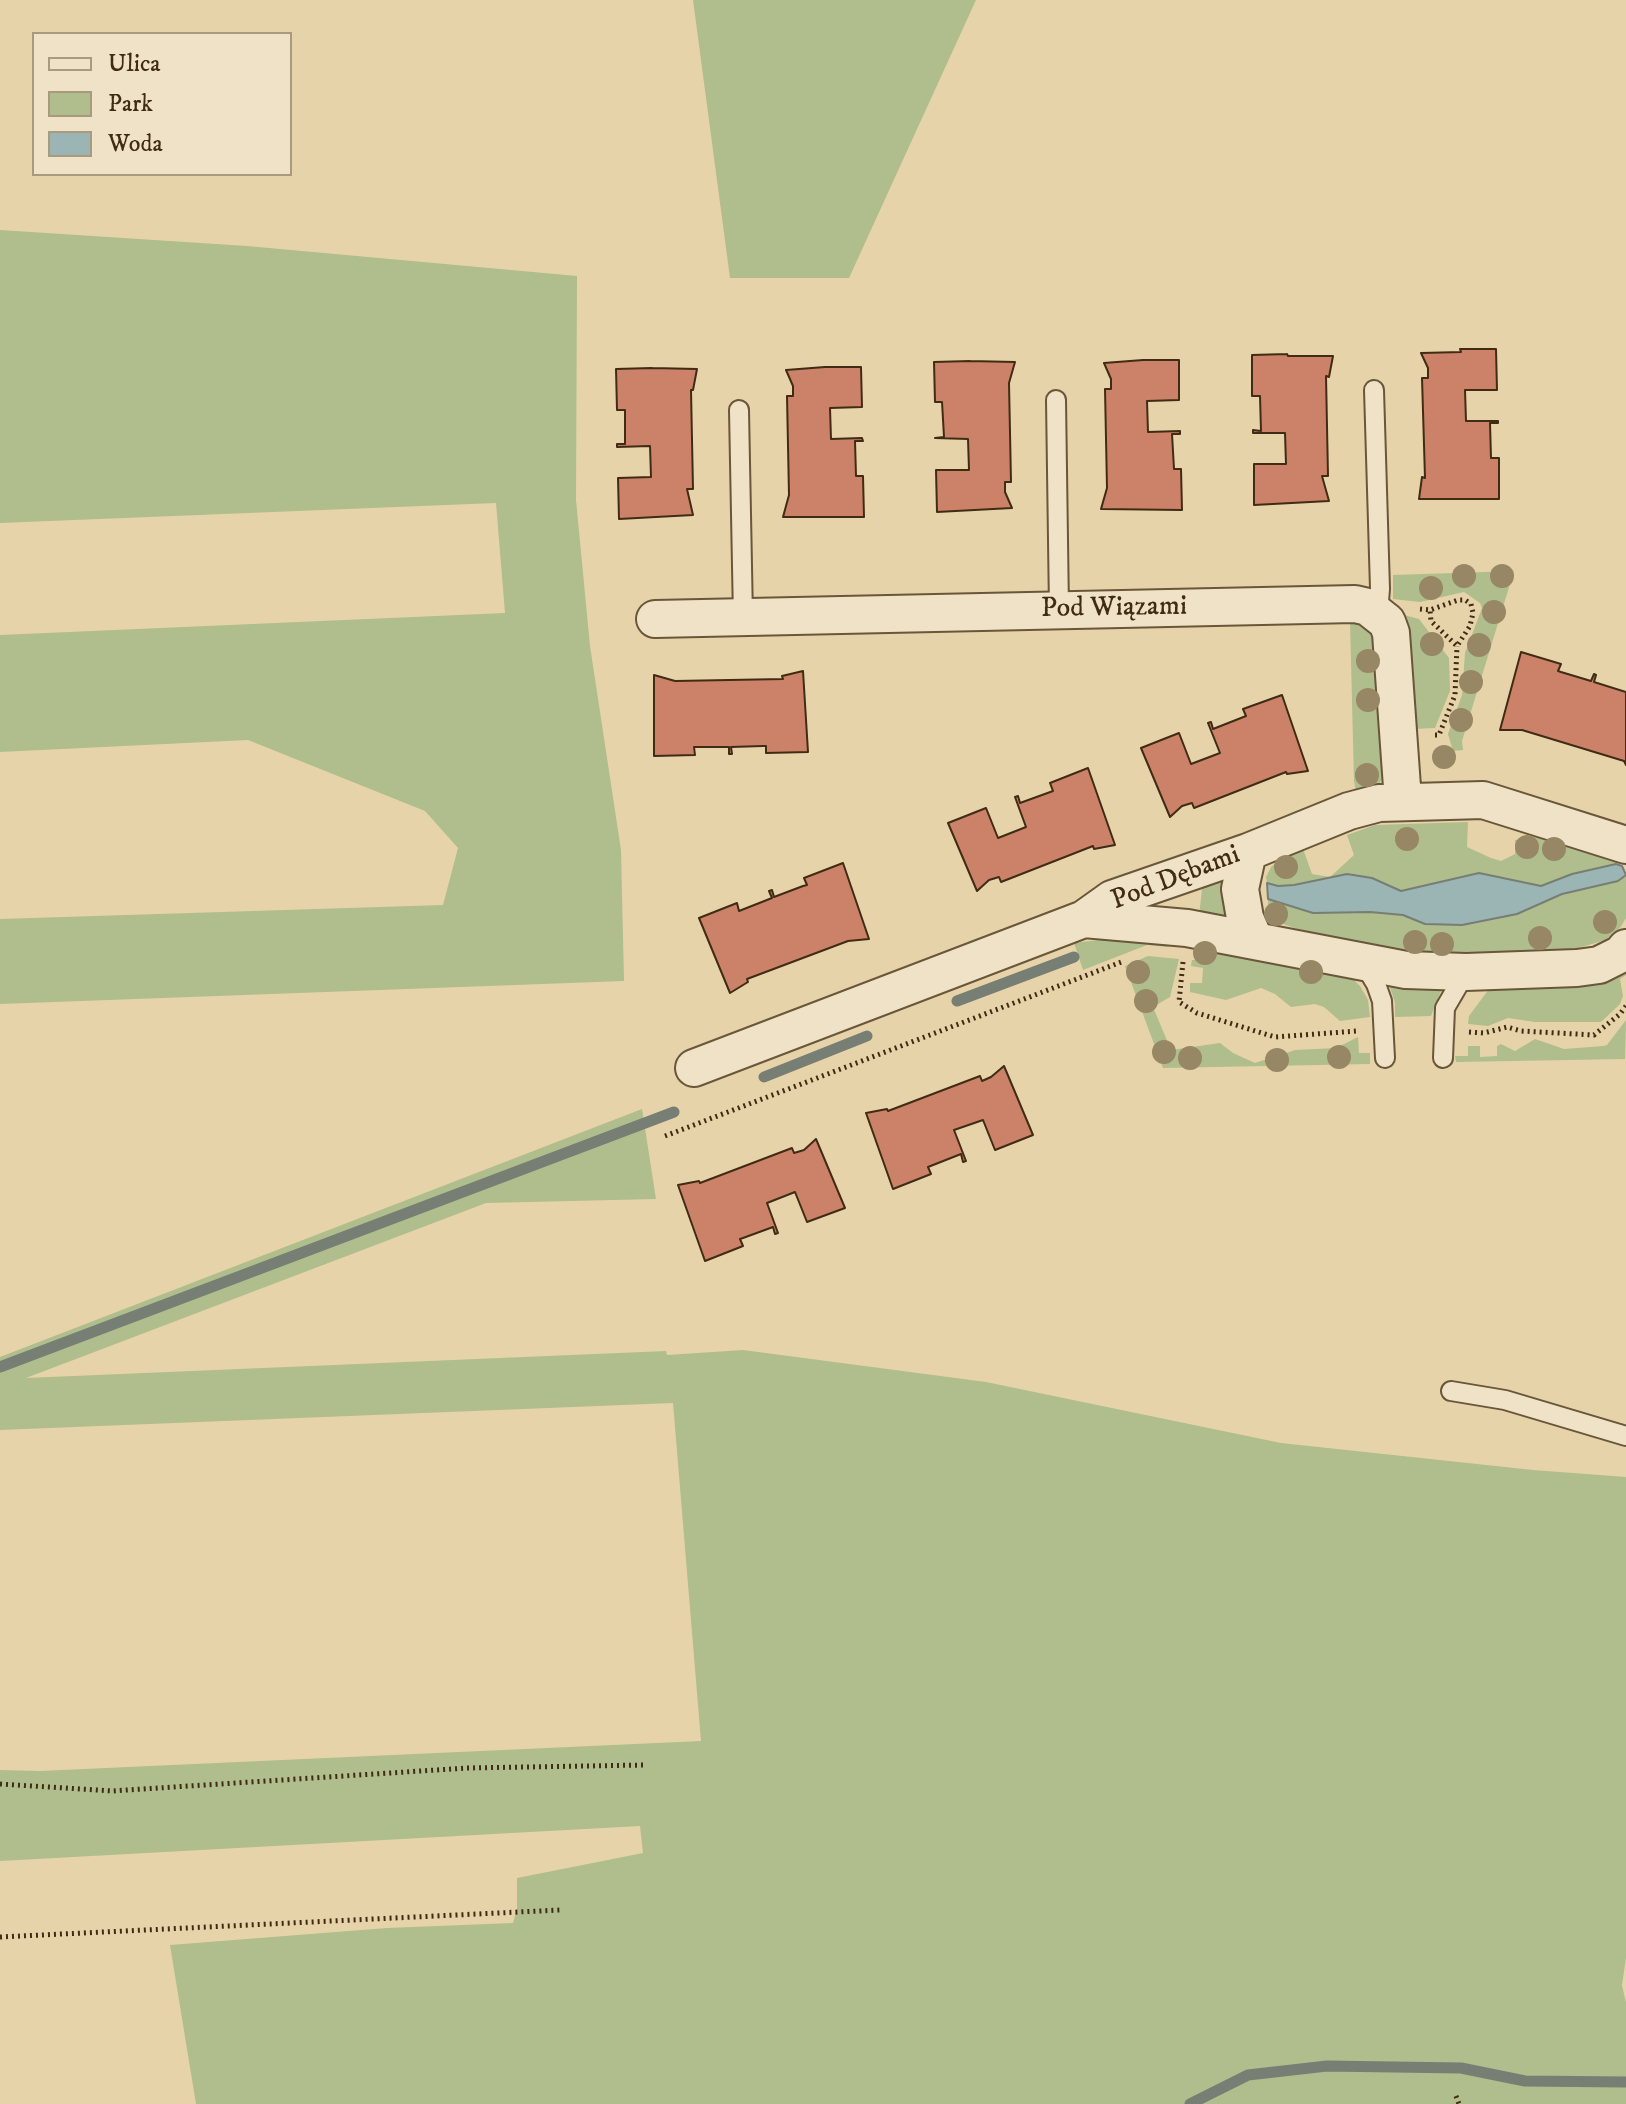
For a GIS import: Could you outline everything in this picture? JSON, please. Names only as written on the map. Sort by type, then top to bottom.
[{"type":"street","name":"Pod Wiązami","points":[[655,619],[1355,604],[1378,613]]},
{"type":"street","points":[[1378,613],[1387,622],[1391,633],[1403,801]]},
{"type":"street","name":"Pod Dębami","points":[[694,1068],[1084,919],[1112,899],[1248,852],[1349,811],[1379,803],[1483,800],[1626,845]]},
{"type":"street","points":[[1248,852],[1240,889],[1245,918],[1255,941]]},
{"type":"street","points":[[1084,919],[1187,928],[1406,970],[1466,972],[1599,965],[1621,954],[1626,948]]},
{"type":"lane","points":[[1374,390],[1380,589],[1378,613]]},
{"type":"lane","points":[[1056,400],[1059,610]]},
{"type":"lane","points":[[739,410],[743,618]]},
{"type":"lane","points":[[1363,962],[1382,1001],[1385,1058]]},
{"type":"lane","points":[[1443,1058],[1445,1008],[1466,972]]},
{"type":"lane","points":[[1451,1391],[1505,1400],[1626,1436]]},
{"type":"path","points":[[1398,735],[1439,735],[1455,695],[1457,646],[1470,626],[1473,613],[1471,604],[1465,600],[1430,610],[1431,621],[1457,646]]},
{"type":"path","points":[[1184,954],[1179,1002],[1197,1013],[1275,1037],[1358,1031]]},
{"type":"path","points":[[665,1136],[1133,957]]},
{"type":"path","points":[[1456,1031],[1484,1033],[1507,1027],[1521,1031],[1594,1035],[1626,1006]]},
{"type":"path","points":[[0,1784],[112,1791],[467,1768],[645,1765]]},
{"type":"path","points":[[0,1937],[560,1910]]},
{"type":"path","points":[[1456,2096],[1459,2104]]},
{"type":"green space","points":[[693,0],[976,0],[849,278],[730,278]]},
{"type":"green space","points":[[0,230],[247,246],[577,276],[576,500],[590,646],[621,850],[624,981],[0,1004],[0,919],[443,905],[458,848],[425,811],[248,740],[0,752],[0,635],[505,613],[496,503],[0,523]]},
{"type":"green space","points":[[1514,571],[1462,741],[1463,750],[1453,751],[1448,734],[1462,695],[1465,653],[1482,608],[1480,603],[1464,592],[1420,602],[1393,599],[1393,575]]},
{"type":"green space","points":[[1404,615],[1419,619],[1449,658],[1450,691],[1435,728],[1414,729],[1408,630]]},
{"type":"green space","points":[[1350,621],[1370,631],[1377,640],[1387,771],[1375,791],[1357,798],[1354,781]]},
{"type":"green space","points":[[1468,822],[1467,847],[1501,861],[1515,854],[1515,840],[1536,837],[1617,860],[1616,864],[1572,874],[1541,886],[1479,873],[1401,891],[1372,878],[1329,877],[1278,886],[1267,883],[1266,877],[1271,867],[1282,857],[1303,849],[1312,874],[1330,877],[1354,855],[1347,835],[1375,825]]},
{"type":"green space","points":[[1225,873],[1231,920],[1199,916],[1202,889],[1199,882]]},
{"type":"green space","points":[[1626,876],[1626,918],[1620,928],[1605,940],[1575,949],[1448,954],[1402,950],[1306,932],[1280,923],[1271,917],[1268,910],[1268,899],[1313,913],[1403,915],[1425,924],[1475,922],[1517,914],[1562,894],[1618,881]]},
{"type":"green space","points":[[1123,937],[1175,942],[1168,947],[1147,945],[1083,970],[1074,943]]},
{"type":"green space","points":[[1197,941],[1348,974],[1368,1000],[1370,1017],[1340,1021],[1324,1007],[1315,1004],[1291,1007],[1275,994],[1261,988],[1226,1000],[1190,992],[1190,983],[1202,983],[1203,968],[1191,966],[1192,960],[1196,960]]},
{"type":"green space","points":[[1148,956],[1179,959],[1170,997],[1153,1007],[1171,1050],[1220,1043],[1255,1063],[1295,1050],[1336,1048],[1358,1037],[1359,1053],[1370,1053],[1370,1064],[1163,1068],[1125,966]]},
{"type":"green space","points":[[1626,965],[1626,975],[1620,979],[1623,996],[1620,1004],[1601,1022],[1535,1022],[1508,1018],[1488,1026],[1468,1024],[1469,1016],[1492,985]]},
{"type":"green space","points":[[1389,984],[1442,988],[1431,1016],[1395,1017],[1395,1003]]},
{"type":"green space","points":[[1626,1020],[1625,1059],[1456,1062],[1455,1056],[1468,1056],[1468,1046],[1480,1046],[1480,1057],[1497,1056],[1497,1046],[1501,1044],[1515,1051],[1535,1039],[1564,1049],[1603,1046]]},
{"type":"green space","points":[[642,1109],[656,1199],[486,1203],[26,1378],[743,1350],[986,1382],[1281,1443],[1626,1477],[1626,1958],[1622,1985],[1626,2003],[1626,2104],[196,2104],[170,1945],[387,1928],[513,1923],[517,1909],[517,1878],[643,1853],[640,1826],[0,1861],[0,1770],[40,1771],[701,1741],[673,1403],[0,1430],[0,1357]]},
{"type":"water","points":[[1616,864],[1622,866],[1626,875],[1618,881],[1562,894],[1517,914],[1462,925],[1425,924],[1403,915],[1370,912],[1313,913],[1268,899],[1267,883],[1294,885],[1347,874],[1372,878],[1401,891],[1479,873],[1541,886],[1572,874]]},
{"type":"building","points":[[1460,349],[1496,349],[1497,390],[1465,390],[1466,421],[1498,421],[1490,423],[1491,458],[1499,458],[1499,499],[1419,499],[1422,477],[1425,478],[1422,378],[1428,378],[1428,368],[1421,353],[1461,352]]},
{"type":"building","points":[[1252,355],[1333,356],[1329,377],[1326,376],[1328,476],[1322,476],[1329,501],[1254,505],[1254,464],[1286,464],[1285,433],[1253,433],[1253,430],[1261,431],[1260,396],[1252,396]]},
{"type":"building","points":[[1179,360],[1179,400],[1147,401],[1148,432],[1180,431],[1180,434],[1172,434],[1174,469],[1181,469],[1182,510],[1101,509],[1107,488],[1105,389],[1111,389],[1111,379],[1104,363]]},
{"type":"building","points":[[934,362],[1015,362],[1009,383],[1011,482],[1005,482],[1005,492],[1012,508],[937,512],[936,470],[969,470],[968,439],[935,438],[944,437],[942,402],[935,402]]},
{"type":"building","points":[[861,367],[862,407],[830,408],[831,439],[862,438],[863,441],[855,441],[856,476],[863,476],[864,517],[783,517],[789,495],[787,396],[793,396],[793,386],[786,370]]},
{"type":"building","points":[[616,369],[697,369],[691,390],[693,489],[687,489],[693,515],[619,519],[618,478],[651,477],[650,446],[617,447],[617,444],[625,444],[625,410],[617,410]]},
{"type":"building","points":[[1521,652],[1561,664],[1558,671],[1561,672],[1591,681],[1594,674],[1594,682],[1626,692],[1626,765],[1624,761],[1522,730],[1500,730]]},
{"type":"building","points":[[803,671],[808,752],[766,753],[766,746],[763,746],[731,747],[732,754],[729,754],[729,747],[694,747],[695,755],[654,756],[654,675],[675,681],[783,679],[782,676]]},
{"type":"building","points":[[1282,695],[1308,771],[1286,772],[1194,808],[1192,803],[1182,806],[1170,817],[1141,748],[1179,733],[1191,764],[1220,753],[1208,723],[1211,722],[1213,729],[1246,716],[1243,709]]},
{"type":"building","points":[[1088,768],[1115,845],[1094,849],[1093,846],[1001,882],[999,877],[989,880],[977,891],[948,823],[986,808],[998,838],[1026,827],[1015,797],[1018,796],[1020,803],[1053,791],[1050,783]]},
{"type":"building","points":[[843,863],[869,939],[848,941],[747,979],[748,982],[730,993],[699,918],[737,903],[739,911],[772,898],[769,891],[772,890],[774,897],[807,885],[804,878]]},
{"type":"building","points":[[1004,1066],[1033,1135],[995,1150],[983,1120],[954,1130],[966,1161],[963,1162],[961,1154],[928,1167],[931,1174],[893,1189],[866,1113],[888,1111],[980,1076],[982,1081]]},
{"type":"building","points":[[816,1139],[845,1208],[807,1222],[795,1192],[767,1203],[778,1233],[775,1234],[773,1227],[740,1239],[743,1246],[705,1261],[678,1185],[700,1183],[792,1148],[794,1153],[804,1150]]},
{"type":"waterway","points":[[957,1001],[1074,957]]},
{"type":"waterway","points":[[764,1077],[867,1036]]},
{"type":"waterway","points":[[0,1367],[674,1112]]},
{"type":"waterway","points":[[1190,2104],[1248,2075],[1327,2066],[1461,2068],[1525,2081],[1626,2082]]}]
